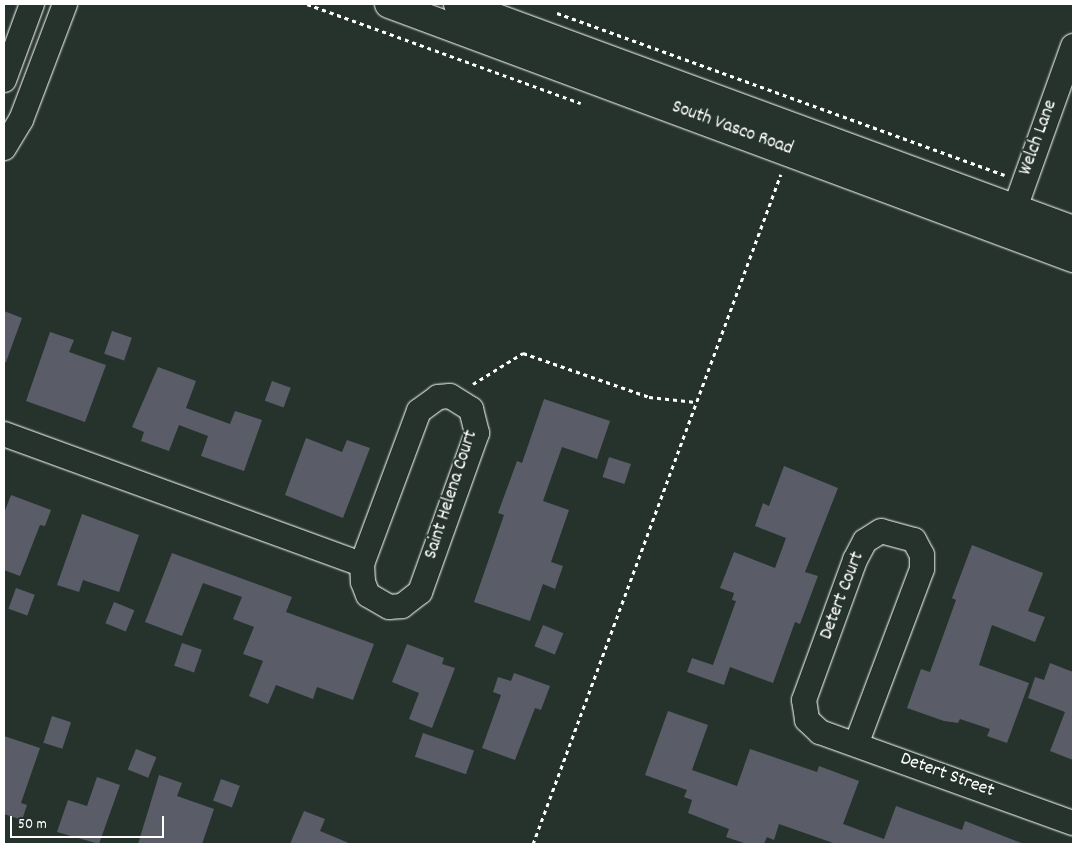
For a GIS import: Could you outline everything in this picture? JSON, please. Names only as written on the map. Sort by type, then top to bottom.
[{"type":"main road","name":"South Vasco Road","points":[[389,4],[791,151],[1010,219],[1073,230]]},
{"type":"main road","name":"South Vasco Road","points":[[458,4],[1010,219],[1073,258]]},
{"type":"street","points":[[4,80],[32,4]]},
{"type":"street","points":[[4,148],[21,120],[65,4]]},
{"type":"street","name":"Welch Lane","points":[[1010,219],[1073,46]]},
{"type":"street","name":"Saint Helena Court","points":[[438,397],[461,400],[471,409],[477,433],[420,592],[402,606],[379,604],[368,595],[363,582],[362,564],[419,411],[438,397]]},
{"type":"street","points":[[4,434],[362,564]]},
{"type":"street","name":"Detert Court","points":[[820,732],[807,720],[804,700],[856,560],[865,541],[881,531],[899,534],[914,540],[922,555],[922,569],[857,742]]},
{"type":"street","name":"Detert Street","points":[[820,732],[857,742],[1073,822]]},
{"type":"path","points":[[550,10],[1023,182]]},
{"type":"path","points":[[533,844],[791,151]]},
{"type":"path","points":[[461,400],[474,384],[523,353],[649,397],[696,402]]},
{"type":"building","points":[[4,311],[22,318],[6,362],[4,362]]},
{"type":"building","points":[[112,331],[132,338],[124,361],[104,354]]},
{"type":"building","points":[[50,332],[74,340],[69,352],[106,365],[85,422],[26,401]]},
{"type":"building","points":[[158,367],[196,381],[186,408],[230,424],[235,411],[262,420],[244,471],[201,456],[208,436],[179,425],[169,451],[141,441],[144,432],[132,427]]},
{"type":"building","points":[[272,381],[291,388],[284,408],[265,401]]},
{"type":"building","points":[[544,399],[610,421],[597,459],[562,447],[543,501],[569,510],[551,562],[563,566],[555,589],[543,584],[530,621],[474,602],[504,515],[498,513],[517,461],[522,463]]},
{"type":"building","points":[[306,438],[342,452],[347,440],[370,448],[343,518],[285,495]]},
{"type":"building","points":[[609,457],[631,464],[624,484],[603,477]]},
{"type":"building","points":[[784,466],[838,488],[805,572],[818,576],[800,624],[795,622],[773,683],[730,667],[724,685],[687,672],[692,658],[713,665],[736,601],[732,600],[734,593],[720,588],[734,552],[775,568],[786,538],[755,526],[763,503],[769,506]]},
{"type":"building","points":[[11,495],[51,510],[45,526],[40,525],[20,576],[4,570],[4,513]]},
{"type":"building","points":[[82,514],[139,535],[119,592],[83,580],[79,592],[57,585]]},
{"type":"building","points":[[972,545],[1043,573],[1028,611],[1045,617],[1035,642],[992,625],[979,665],[1029,683],[1007,743],[987,736],[990,729],[960,719],[958,723],[944,721],[907,708],[921,669],[930,672],[956,600],[952,598]]},
{"type":"building","points":[[172,553],[292,597],[286,612],[374,644],[353,700],[317,687],[313,699],[276,685],[268,704],[249,696],[263,661],[243,654],[254,627],[233,619],[242,597],[203,583],[182,636],[145,622]]},
{"type":"building","points":[[16,588],[35,595],[27,616],[8,609]]},
{"type":"building","points":[[114,602],[134,610],[126,632],[105,623]]},
{"type":"building","points":[[543,625],[563,633],[555,655],[534,646]]},
{"type":"building","points":[[182,643],[202,650],[194,673],[174,666]]},
{"type":"building","points":[[407,644],[444,658],[442,664],[455,668],[432,728],[409,719],[419,693],[392,682]]},
{"type":"building","points":[[1050,663],[1073,672],[1073,760],[1050,751],[1065,712],[1028,698],[1035,677],[1044,680]]},
{"type":"building","points":[[514,673],[550,686],[541,710],[535,708],[515,760],[482,748],[501,695],[493,692],[498,677],[511,681]]},
{"type":"building","points":[[668,711],[708,725],[692,770],[737,786],[750,749],[817,772],[819,766],[859,781],[843,824],[884,839],[896,806],[962,830],[965,821],[1024,844],[836,844],[779,824],[774,840],[767,837],[764,844],[747,844],[726,837],[729,829],[688,813],[692,800],[684,797],[687,790],[645,775]]},
{"type":"building","points":[[52,716],[71,722],[62,749],[43,743]]},
{"type":"building","points":[[423,733],[474,751],[466,774],[415,757]]},
{"type":"building","points":[[4,736],[40,748],[21,803],[27,805],[22,820],[4,814]]},
{"type":"building","points":[[136,749],[156,757],[148,778],[128,769]]},
{"type":"building","points":[[159,775],[182,783],[177,796],[214,809],[202,844],[138,844]]},
{"type":"building","points":[[97,777],[120,785],[99,844],[57,832],[68,800],[87,806]]},
{"type":"building","points":[[221,779],[240,786],[232,807],[213,801]]},
{"type":"building","points":[[304,811],[325,819],[320,831],[351,844],[290,844]]}]
